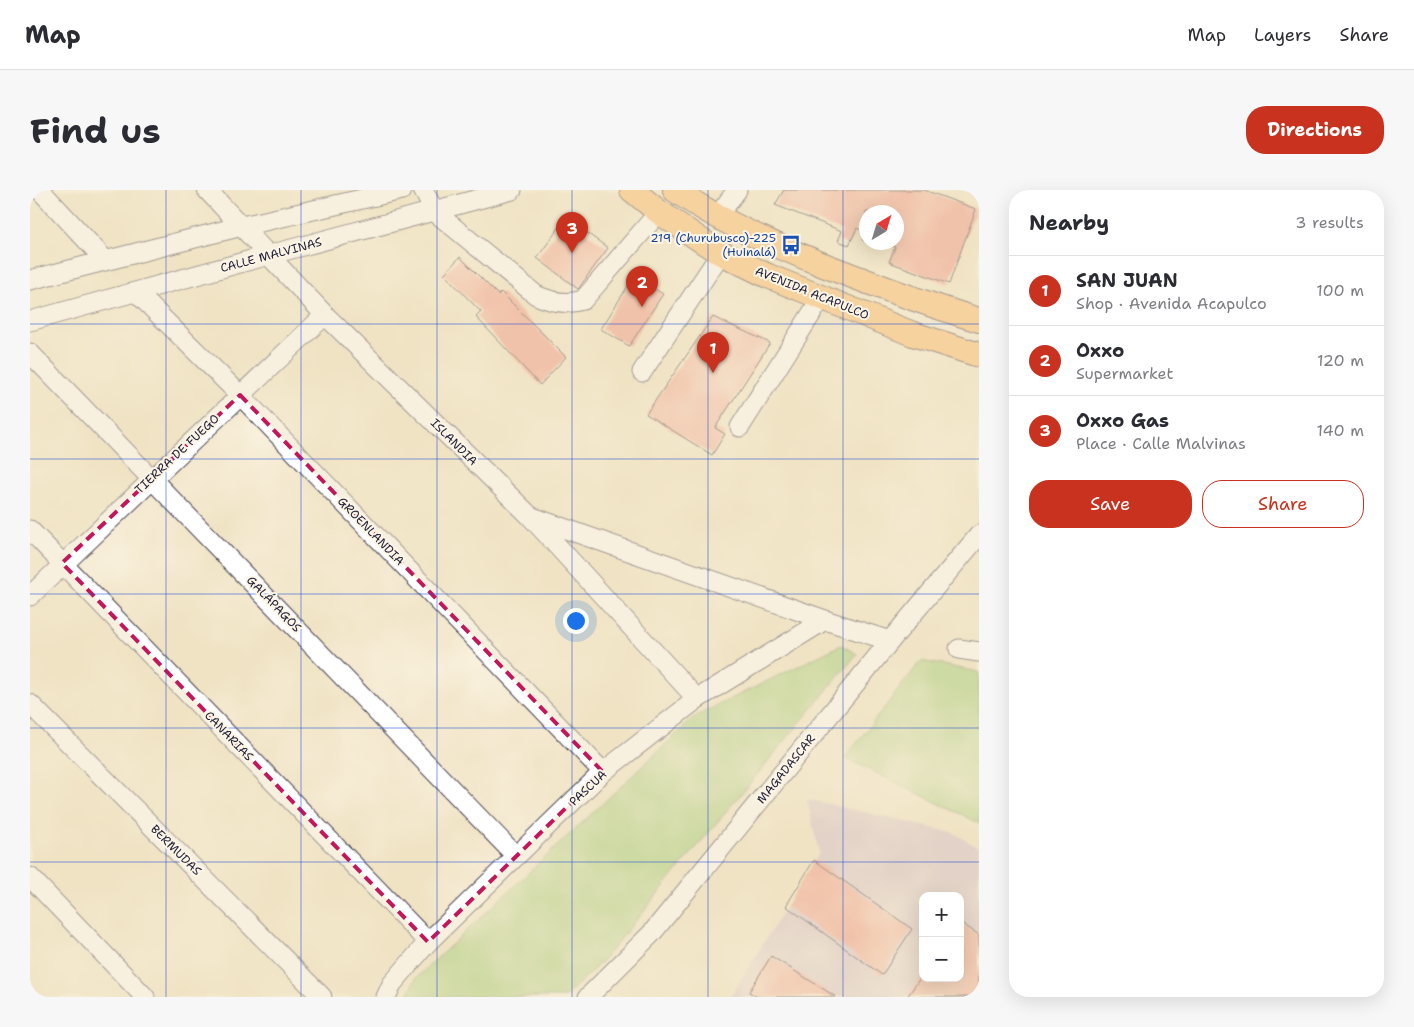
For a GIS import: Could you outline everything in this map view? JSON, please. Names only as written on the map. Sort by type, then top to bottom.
[{"type":"main road","name":"AVENIDA ACAPULCO","points":[[632,190],[659,212],[721,253],[768,276],[913,334],[979,355]]},
{"type":"main road","points":[[675,190],[717,217],[784,249],[885,289],[979,320]]},
{"type":"street","points":[[40,190],[105,260]]},
{"type":"street","name":"ISLANDIA","points":[[207,190],[325,315],[530,516],[697,699]]},
{"type":"street","points":[[30,280],[242,226],[402,190]]},
{"type":"street","points":[[423,190],[435,212],[536,294],[546,300],[572,303],[583,300],[659,212]]},
{"type":"street","name":"CALLE MALVINAS","points":[[30,321],[512,190]]},
{"type":"street","points":[[717,217],[737,190]]},
{"type":"street","points":[[642,372],[721,253]]},
{"type":"street","name":"GROENLANDIA","points":[[136,292],[240,395],[603,772]]},
{"type":"street","points":[[740,426],[822,298]]},
{"type":"street","name":"TIERRA DE FUEGO","points":[[30,596],[152,477],[325,315]]},
{"type":"street","name":"GALÁPAGOS","points":[[30,352],[516,856]]},
{"type":"street","points":[[530,516],[825,620],[890,640]]},
{"type":"street","name":"CANARIAS","points":[[30,530],[428,942]]},
{"type":"street","name":"MAGADASCAR","points":[[588,997],[652,934],[890,640],[979,536]]},
{"type":"street","name":"PASCUA","points":[[386,997],[392,984],[428,942],[603,772],[697,699],[825,620]]},
{"type":"street","points":[[959,649],[979,652]]},
{"type":"street","name":"BERMUDAS","points":[[30,704],[322,997]]},
{"type":"street","points":[[30,877],[145,997]]},
{"type":"highlighted area","points":[[240,395],[603,772],[428,942],[62,563]]},
{"type":"shaded area","points":[[807,799],[954,833],[979,848],[979,997],[730,997],[819,853]]},
{"type":"green space","points":[[841,645],[857,654],[603,960],[565,997],[407,997],[416,978],[696,716]]},
{"type":"green space","points":[[921,661],[979,672],[979,823],[845,758]]},
{"type":"building","points":[[784,190],[924,190],[976,209],[949,284],[889,262],[894,250],[904,250],[904,205],[859,205],[859,229],[857,228],[849,245],[838,241],[842,231],[775,205]]},
{"type":"building","points":[[566,218],[608,248],[578,289],[537,258]]},
{"type":"building","points":[[460,257],[498,295],[501,292],[566,357],[540,385],[476,317],[481,312],[444,274]]},
{"type":"building","points":[[634,276],[663,294],[629,346],[601,329]]},
{"type":"building","points":[[713,317],[770,343],[715,428],[725,434],[712,455],[646,414]]},
{"type":"building","points":[[814,860],[912,929],[882,975],[786,906]]},
{"type":"building","points":[[964,925],[979,935],[979,997],[907,997],[919,980],[919,982],[964,982]]},
{"type":"building","points":[[771,956],[836,997],[757,997],[749,992]]},
{"type":"place","name":"219 (Churubusco)-225 (Huinalá)","points":[[791,245]]},
{"type":"place","name":"Oxxo Gas","points":[[572,253]]},
{"type":"place","name":"Oxxo","points":[[642,307]]},
{"type":"place","name":"SAN JUAN","points":[[713,373]]}]
